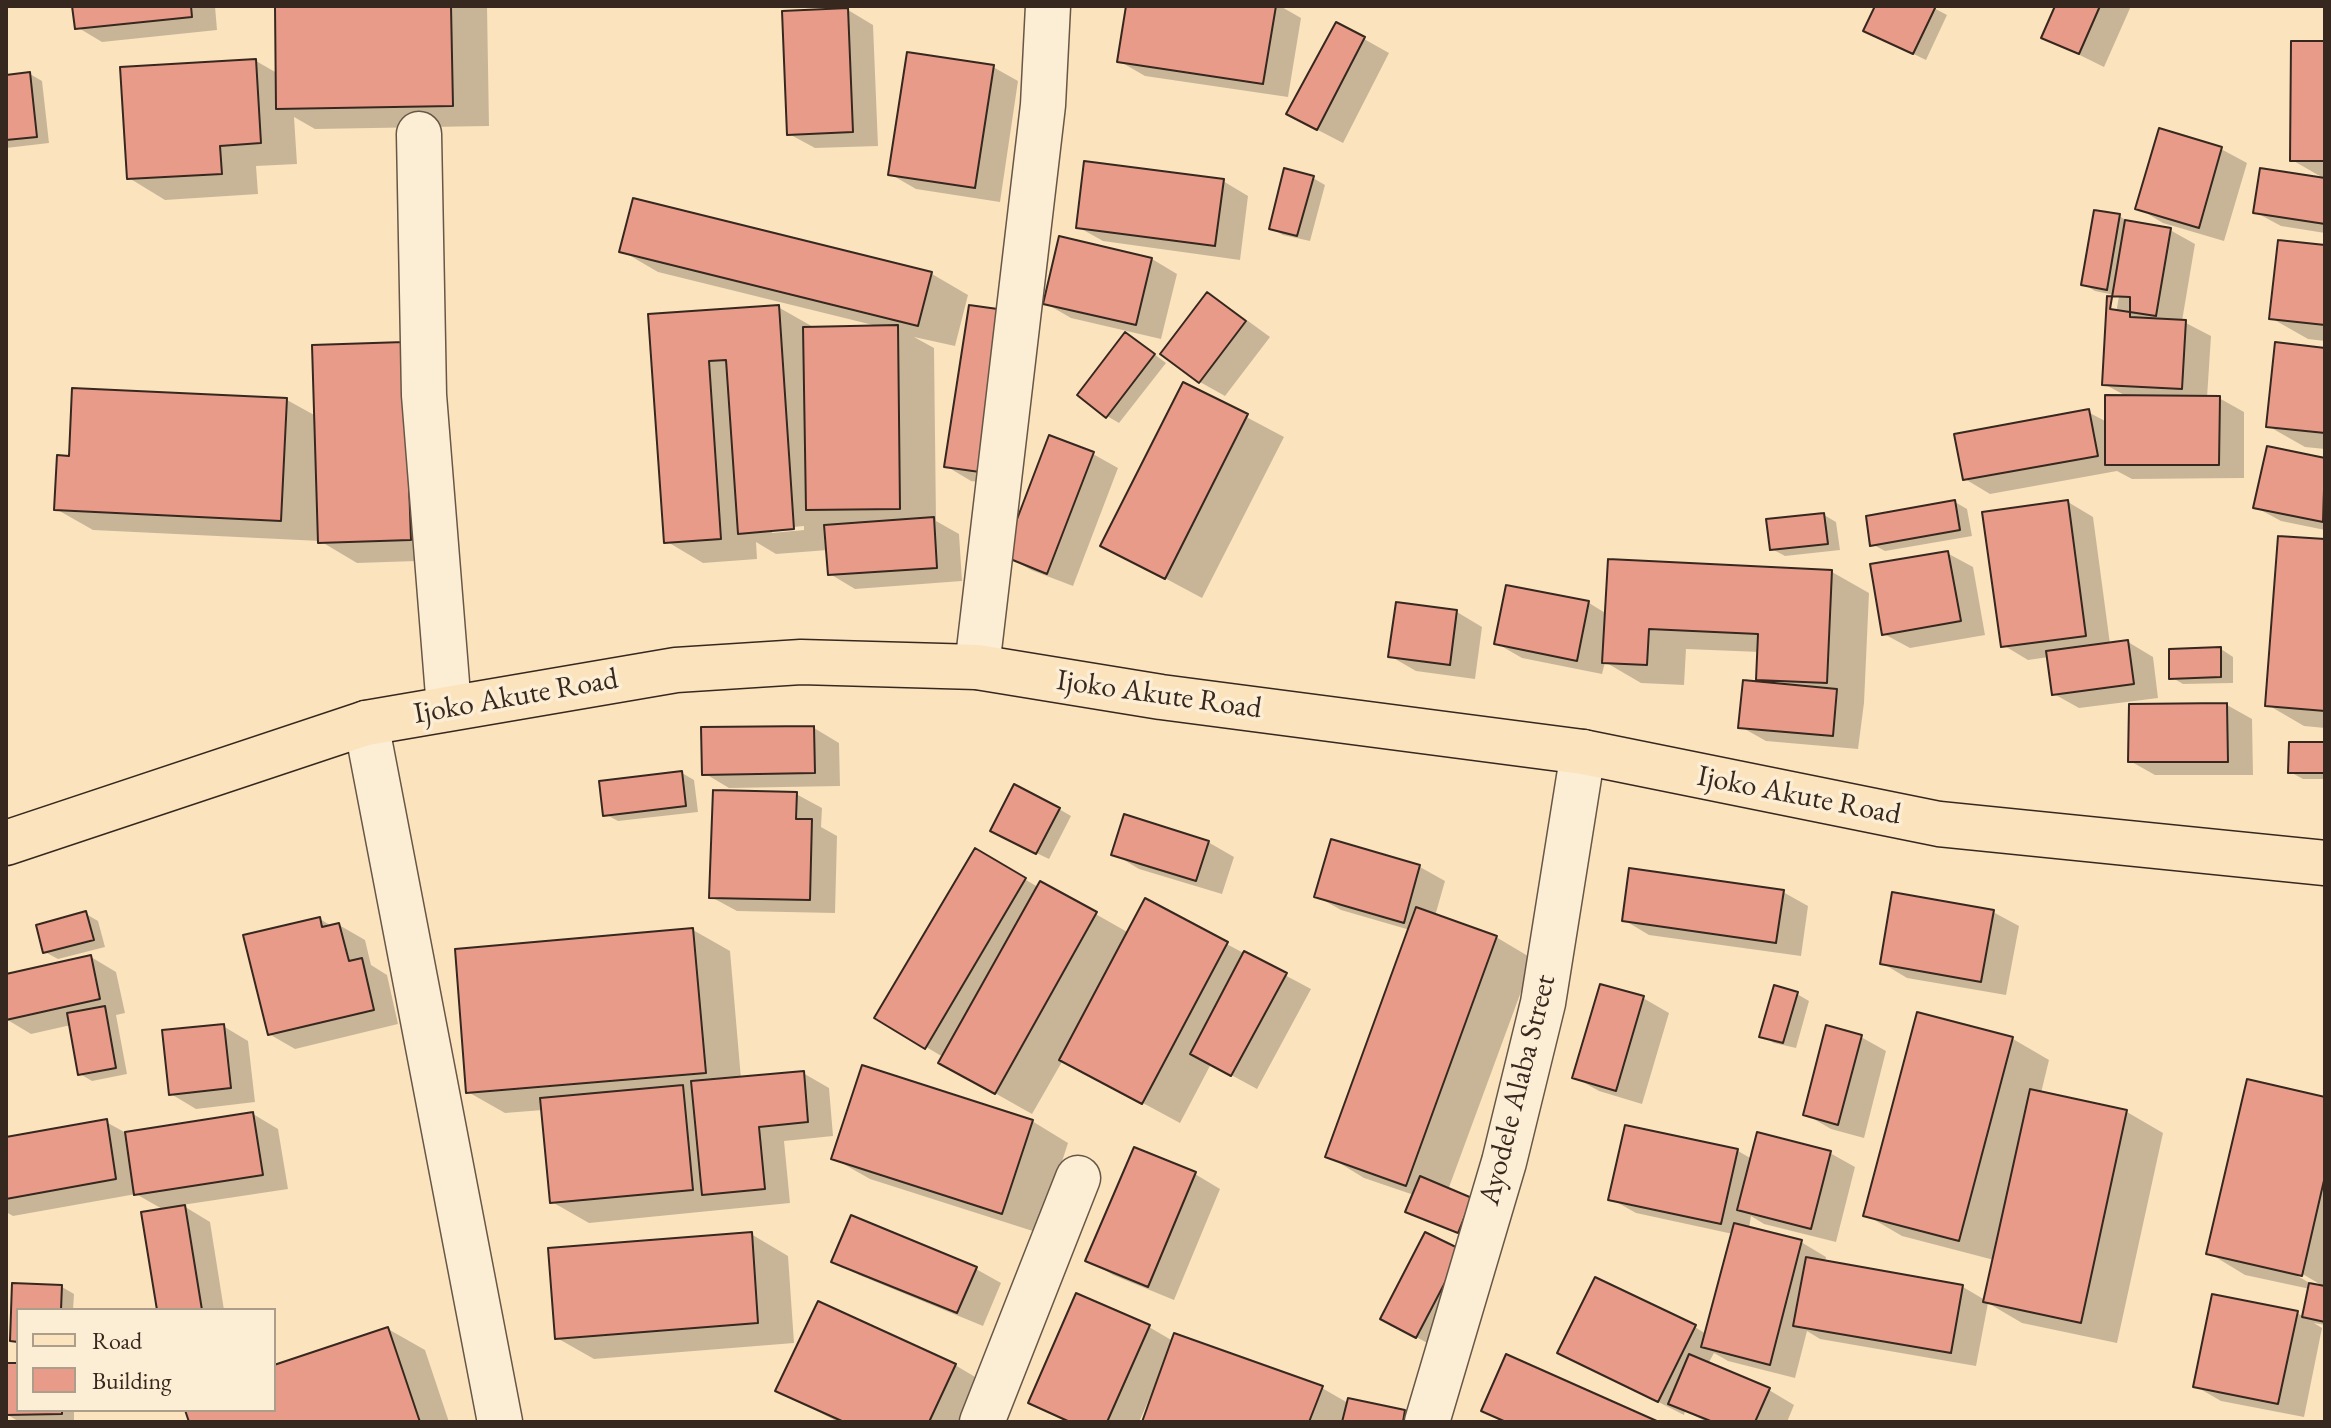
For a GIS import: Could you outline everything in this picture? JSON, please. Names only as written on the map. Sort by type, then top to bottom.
[{"type":"main road","name":"Ijoko Akute Road","points":[[6,843],[366,723],[676,670],[801,662],[977,667],[1161,697],[1583,752],[1939,824],[2325,863]]},
{"type":"street","points":[[977,667],[1043,105],[1048,6]]},
{"type":"street","points":[[419,134],[424,395],[449,708]]},
{"type":"street","points":[[366,723],[500,1422]]},
{"type":"street","name":"Ayodele Alaba Street","points":[[1427,1422],[1504,1162],[1543,1003],[1583,752]]},
{"type":"street","points":[[982,1422],[1078,1178]]},
{"type":"building","points":[[72,6],[191,6],[192,17],[75,29]]},
{"type":"building","points":[[275,6],[451,6],[453,106],[276,109]]},
{"type":"building","points":[[1126,6],[1276,6],[1263,84],[1117,62]]},
{"type":"building","points":[[1875,6],[1936,6],[1913,54],[1863,31]]},
{"type":"building","points":[[2055,6],[2100,6],[2079,54],[2041,38]]},
{"type":"building","points":[[848,8],[853,132],[787,135],[782,11]]},
{"type":"building","points":[[1336,22],[1365,37],[1317,130],[1286,114]]},
{"type":"building","points":[[2291,41],[2325,41],[2325,161],[2290,161]]},
{"type":"building","points":[[907,52],[994,65],[975,188],[888,175]]},
{"type":"building","points":[[256,59],[261,143],[220,146],[222,174],[127,179],[120,67]]},
{"type":"building","points":[[30,72],[37,137],[6,140],[6,75]]},
{"type":"building","points":[[2159,128],[2222,147],[2199,228],[2135,209]]},
{"type":"building","points":[[1084,161],[1224,179],[1215,246],[1076,228]]},
{"type":"building","points":[[1284,168],[1314,176],[1297,236],[1269,229]]},
{"type":"building","points":[[2260,168],[2325,178],[2325,224],[2253,213]]},
{"type":"building","points":[[633,198],[932,272],[918,326],[619,252]]},
{"type":"building","points":[[2094,210],[2120,214],[2107,290],[2081,285]]},
{"type":"building","points":[[2125,220],[2171,228],[2156,316],[2110,309]]},
{"type":"building","points":[[1059,236],[1152,258],[1136,325],[1043,304]]},
{"type":"building","points":[[2278,240],[2325,245],[2325,325],[2269,319]]},
{"type":"building","points":[[1207,292],[1246,321],[1199,383],[1160,354]]},
{"type":"building","points":[[2107,296],[2130,297],[2130,317],[2186,320],[2182,389],[2102,385]]},
{"type":"building","points":[[779,305],[794,529],[738,534],[726,360],[709,361],[721,539],[664,543],[648,314]]},
{"type":"building","points":[[969,305],[1012,311],[987,473],[944,467]]},
{"type":"building","points":[[898,325],[900,509],[806,510],[803,327]]},
{"type":"building","points":[[1125,332],[1155,354],[1106,418],[1077,395]]},
{"type":"building","points":[[404,342],[411,540],[318,543],[312,345]]},
{"type":"building","points":[[2275,342],[2325,348],[2325,433],[2266,427]]},
{"type":"building","points":[[1183,382],[1248,414],[1165,579],[1100,546]]},
{"type":"building","points":[[72,388],[287,398],[281,521],[54,510],[57,455],[69,456]]},
{"type":"building","points":[[2105,395],[2220,396],[2219,465],[2105,465]]},
{"type":"building","points":[[2089,409],[2098,456],[1963,480],[1954,434]]},
{"type":"building","points":[[1049,435],[1094,452],[1047,574],[1003,556]]},
{"type":"building","points":[[2267,446],[2325,458],[2323,522],[2253,508]]},
{"type":"building","points":[[1955,500],[1960,530],[1870,546],[1866,516]]},
{"type":"building","points":[[2068,500],[2086,636],[2001,647],[1982,512]]},
{"type":"building","points":[[1824,513],[1828,544],[1770,550],[1766,519]]},
{"type":"building","points":[[934,517],[937,568],[828,575],[824,525]]},
{"type":"building","points":[[2278,536],[2325,539],[2325,711],[2265,706]]},
{"type":"building","points":[[1948,551],[1961,621],[1882,635],[1870,564]]},
{"type":"building","points":[[1608,559],[1832,570],[1827,683],[1756,680],[1758,634],[1649,629],[1647,665],[1602,663]]},
{"type":"building","points":[[1506,585],[1589,601],[1577,661],[1494,644]]},
{"type":"building","points":[[1396,602],[1457,610],[1450,665],[1388,657]]},
{"type":"building","points":[[2128,640],[2134,684],[2052,695],[2046,651]]},
{"type":"building","points":[[2221,647],[2221,677],[2169,679],[2169,649]]},
{"type":"building","points":[[1743,680],[1837,689],[1833,736],[1738,728]]},
{"type":"building","points":[[2227,703],[2228,762],[2128,762],[2129,704]]},
{"type":"building","points":[[814,726],[815,773],[702,775],[701,727]]},
{"type":"building","points":[[2289,742],[2325,742],[2325,773],[2288,773]]},
{"type":"building","points":[[682,771],[686,806],[603,816],[599,781]]},
{"type":"building","points":[[1014,784],[1060,808],[1036,854],[990,831]]},
{"type":"building","points":[[713,790],[797,792],[796,819],[812,819],[810,900],[709,898]]},
{"type":"building","points":[[1124,814],[1209,841],[1196,881],[1111,855]]},
{"type":"building","points":[[1331,839],[1420,865],[1404,923],[1314,897]]},
{"type":"building","points":[[975,848],[1026,878],[925,1049],[874,1018]]},
{"type":"building","points":[[1629,868],[1784,890],[1776,943],[1622,921]]},
{"type":"building","points":[[1040,881],[1097,912],[995,1094],[938,1063]]},
{"type":"building","points":[[1892,892],[1994,910],[1981,982],[1880,964]]},
{"type":"building","points":[[1145,898],[1228,942],[1142,1104],[1059,1060]]},
{"type":"building","points":[[1416,907],[1497,936],[1406,1186],[1325,1157]]},
{"type":"building","points":[[86,911],[94,940],[43,953],[36,925]]},
{"type":"building","points":[[320,917],[322,927],[339,923],[349,961],[362,958],[374,1010],[268,1035],[243,935]]},
{"type":"building","points":[[693,928],[706,1073],[466,1093],[455,949]]},
{"type":"building","points":[[1244,951],[1287,973],[1231,1076],[1190,1054]]},
{"type":"building","points":[[91,955],[100,999],[6,1020],[6,974]]},
{"type":"building","points":[[1600,984],[1644,996],[1616,1091],[1572,1078]]},
{"type":"building","points":[[1774,985],[1798,992],[1783,1043],[1759,1037]]},
{"type":"building","points":[[105,1006],[116,1068],[78,1075],[67,1013]]},
{"type":"building","points":[[1917,1012],[2013,1037],[1959,1241],[1863,1216]]},
{"type":"building","points":[[224,1024],[231,1088],[169,1095],[162,1030]]},
{"type":"building","points":[[1826,1025],[1862,1035],[1838,1125],[1803,1115]]},
{"type":"building","points":[[862,1065],[1033,1120],[1002,1214],[831,1159]]},
{"type":"building","points":[[804,1071],[808,1122],[759,1127],[765,1189],[702,1195],[691,1081]]},
{"type":"building","points":[[2247,1079],[2325,1097],[2325,1176],[2302,1276],[2206,1254]]},
{"type":"building","points":[[683,1085],[693,1190],[550,1203],[540,1098]]},
{"type":"building","points":[[2030,1089],[2127,1110],[2081,1323],[1983,1302]]},
{"type":"building","points":[[253,1112],[263,1175],[134,1195],[125,1132]]},
{"type":"building","points":[[107,1119],[116,1179],[6,1199],[6,1137]]},
{"type":"building","points":[[1625,1125],[1738,1149],[1721,1224],[1608,1200]]},
{"type":"building","points":[[1757,1132],[1831,1151],[1811,1229],[1737,1210]]},
{"type":"building","points":[[1134,1147],[1196,1172],[1148,1287],[1085,1261]]},
{"type":"building","points":[[1420,1176],[1472,1198],[1458,1233],[1405,1212]]},
{"type":"building","points":[[185,1205],[202,1308],[157,1308],[141,1212]]},
{"type":"building","points":[[851,1215],[977,1267],[957,1313],[831,1262]]},
{"type":"building","points":[[1734,1223],[1802,1240],[1770,1365],[1701,1347]]},
{"type":"building","points":[[752,1232],[758,1323],[555,1339],[548,1248]]},
{"type":"building","points":[[1425,1232],[1462,1250],[1416,1338],[1380,1319]]},
{"type":"building","points":[[1806,1257],[1963,1285],[1951,1353],[1793,1326]]},
{"type":"building","points":[[1595,1277],[1696,1325],[1658,1402],[1557,1353]]},
{"type":"building","points":[[12,1283],[62,1285],[61,1308],[16,1308],[16,1342],[10,1341]]},
{"type":"building","points":[[2309,1283],[2325,1286],[2325,1322],[2302,1317]]},
{"type":"building","points":[[1076,1293],[1150,1325],[1107,1422],[1070,1422],[1028,1403]]},
{"type":"building","points":[[2212,1294],[2298,1311],[2278,1404],[2193,1387]]},
{"type":"building","points":[[818,1301],[956,1364],[929,1422],[844,1422],[775,1391]]},
{"type":"building","points":[[388,1327],[420,1422],[189,1422],[186,1412],[276,1412],[276,1364]]},
{"type":"building","points":[[1174,1333],[1323,1386],[1309,1422],[1142,1422]]},
{"type":"building","points":[[1506,1354],[1659,1422],[1506,1422],[1481,1411]]},
{"type":"building","points":[[1689,1354],[1770,1388],[1755,1422],[1713,1422],[1668,1404]]},
{"type":"building","points":[[6,1363],[16,1363],[16,1412],[62,1412],[62,1414],[6,1415]]},
{"type":"building","points":[[1348,1398],[1405,1410],[1403,1422],[1342,1422]]}]
